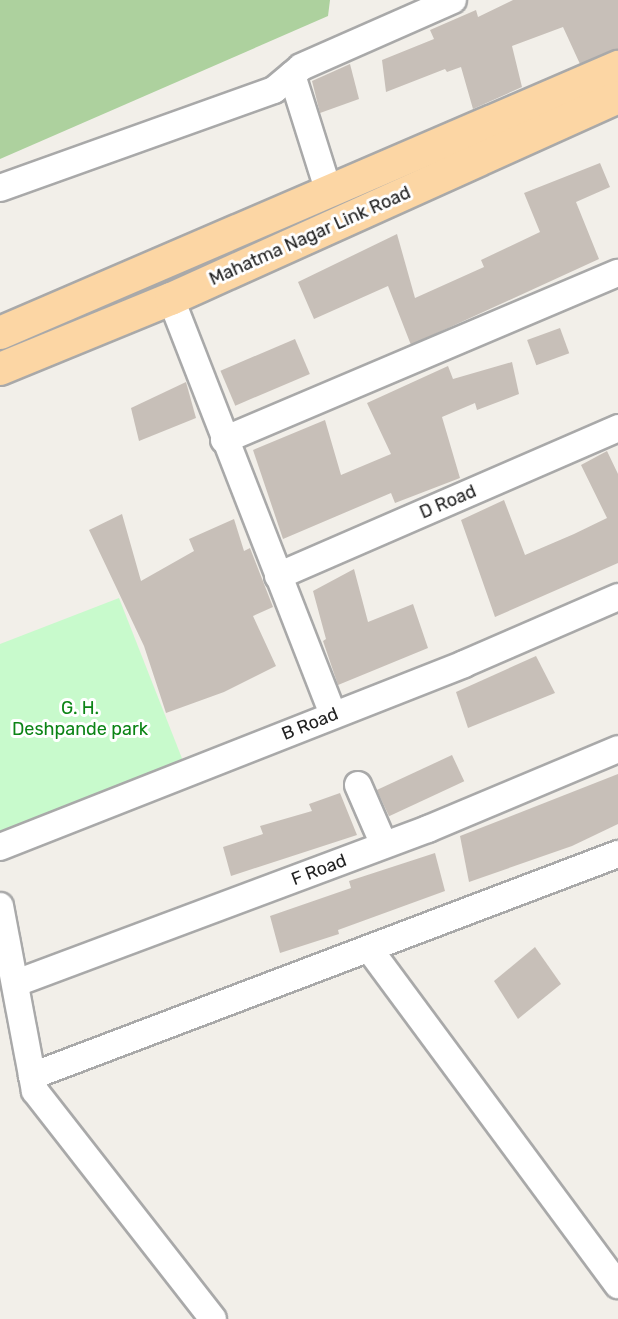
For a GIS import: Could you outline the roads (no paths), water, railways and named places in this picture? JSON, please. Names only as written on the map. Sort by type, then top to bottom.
[{"type":"main road","name":"Mahatma Nagar Link Road","points":[[0,333],[618,67]]},
{"type":"main road","name":"Mahatma Nagar Link Road","points":[[0,369],[171,298],[618,97]]},
{"type":"street","points":[[0,188],[274,90],[301,67],[453,0]]},
{"type":"street","points":[[292,75],[329,192]]},
{"type":"street","points":[[224,440],[618,273]]},
{"type":"street","points":[[171,298],[224,440],[333,715]]},
{"type":"street","name":"D Road","points":[[278,576],[618,429]]},
{"type":"street","name":"B Road","points":[[0,847],[464,664],[618,597]]},
{"type":"street","name":"F Road","points":[[16,983],[384,845],[618,749]]},
{"type":"street","points":[[358,785],[384,845]]},
{"type":"street","points":[[33,1076],[618,854]]},
{"type":"street","points":[[0,906],[35,1091],[213,1319]]},
{"type":"street","points":[[370,950],[618,1285]]},
{"type":"park label","name":"G. H. Deshpande park","points":[[80,719]]}]
